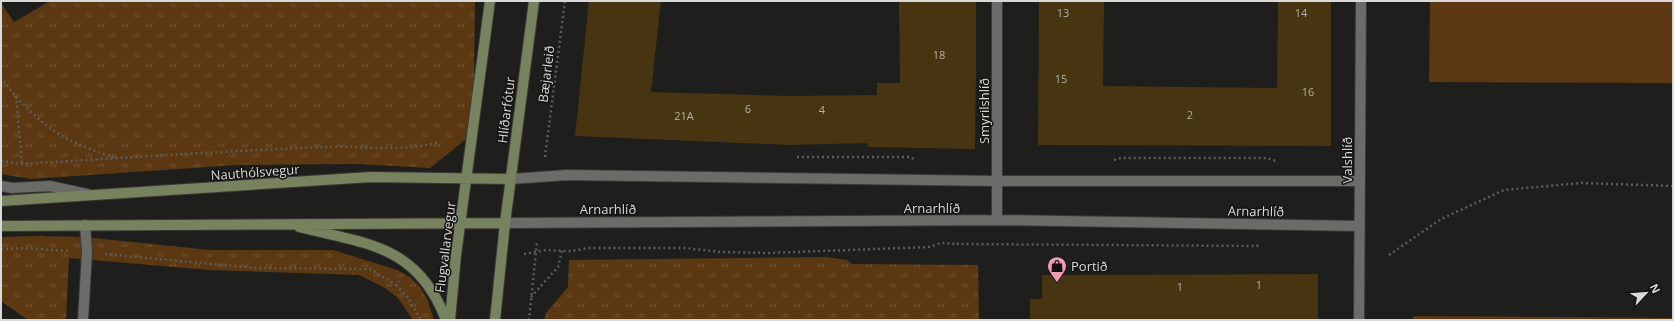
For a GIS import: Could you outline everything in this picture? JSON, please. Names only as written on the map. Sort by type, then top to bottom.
[{"type":"street","points":[[467,178],[490,1]]},
{"type":"street","name":"Hlíðarfótur","points":[[505,223],[534,1]]},
{"type":"street","name":"Smyrilshlíð","points":[[997,1],[997,220]]},
{"type":"street","name":"Valshlíð","points":[[1358,320],[1361,1]]},
{"type":"street","points":[[510,179],[574,176],[997,181],[1360,181]]},
{"type":"street","name":"Nauthólsvegur","points":[[1,201],[371,177],[510,179]]},
{"type":"street","name":"Flugvallarvegur","points":[[450,320],[460,223],[467,178]]},
{"type":"street","points":[[1,186],[12,188],[50,186],[93,196]]},
{"type":"street","name":"Arnarhlíð","points":[[505,223],[997,220],[1359,226]]},
{"type":"street","points":[[1,226],[505,223],[495,320]]},
{"type":"street","points":[[283,224],[373,245],[402,258],[425,281],[440,303],[446,320]]},
{"type":"street","points":[[83,320],[87,252],[84,225]]},
{"type":"path","name":"Bæjarleið","points":[[546,149],[565,1]]},
{"type":"path","points":[[1,77],[38,118],[62,136],[88,149],[117,158]]},
{"type":"path","points":[[16,95],[22,164]]},
{"type":"path","points":[[1,160],[22,164],[325,147],[411,147],[428,146],[438,142]]},
{"type":"path","points":[[1389,254],[1441,219],[1504,190],[1581,182],[1673,186]]},
{"type":"path","points":[[528,320],[539,223]]},
{"type":"path","points":[[524,254],[546,250],[571,251],[588,248],[685,248],[721,252],[768,254],[929,247],[941,243],[958,244]]},
{"type":"path","points":[[1,249],[24,248],[87,252],[255,268],[370,269],[396,285],[408,298],[421,320]]},
{"type":"path","points":[[530,297],[558,267],[562,251]]},
{"type":"path","points":[[396,285],[400,281]]},
{"type":"green space","points":[[50,1],[475,1],[474,82],[466,139],[430,168],[359,164],[237,165],[31,179],[1,174],[1,3],[14,22]]},
{"type":"green space","points":[[1430,1],[1673,1],[1673,83],[1429,82]]},
{"type":"green space","points":[[1,237],[84,237],[210,250],[333,250],[397,270],[410,277],[420,287],[428,301],[434,320],[413,320],[398,298],[385,288],[359,275],[209,270],[69,258],[66,320],[28,320],[1,301]]},
{"type":"green space","points":[[826,257],[847,260],[852,264],[978,265],[979,320],[544,320],[546,313],[568,287],[569,260]]},
{"type":"green space","points":[[1413,316],[1673,318],[1673,320],[1413,320]]},
{"type":"building","points":[[589,1],[661,1],[651,92],[791,96],[877,95],[877,83],[900,83],[899,1],[976,1],[975,149],[868,147],[867,143],[791,145],[575,136]]},
{"type":"building","points":[[1039,1],[1104,1],[1103,86],[1277,88],[1278,1],[1331,1],[1331,146],[1038,145]]},
{"type":"building","points":[[1318,274],[1318,320],[1030,320],[1030,299],[1042,299],[1042,275]]},
{"type":"place","name":"Portið","points":[[1057,283]]}]
